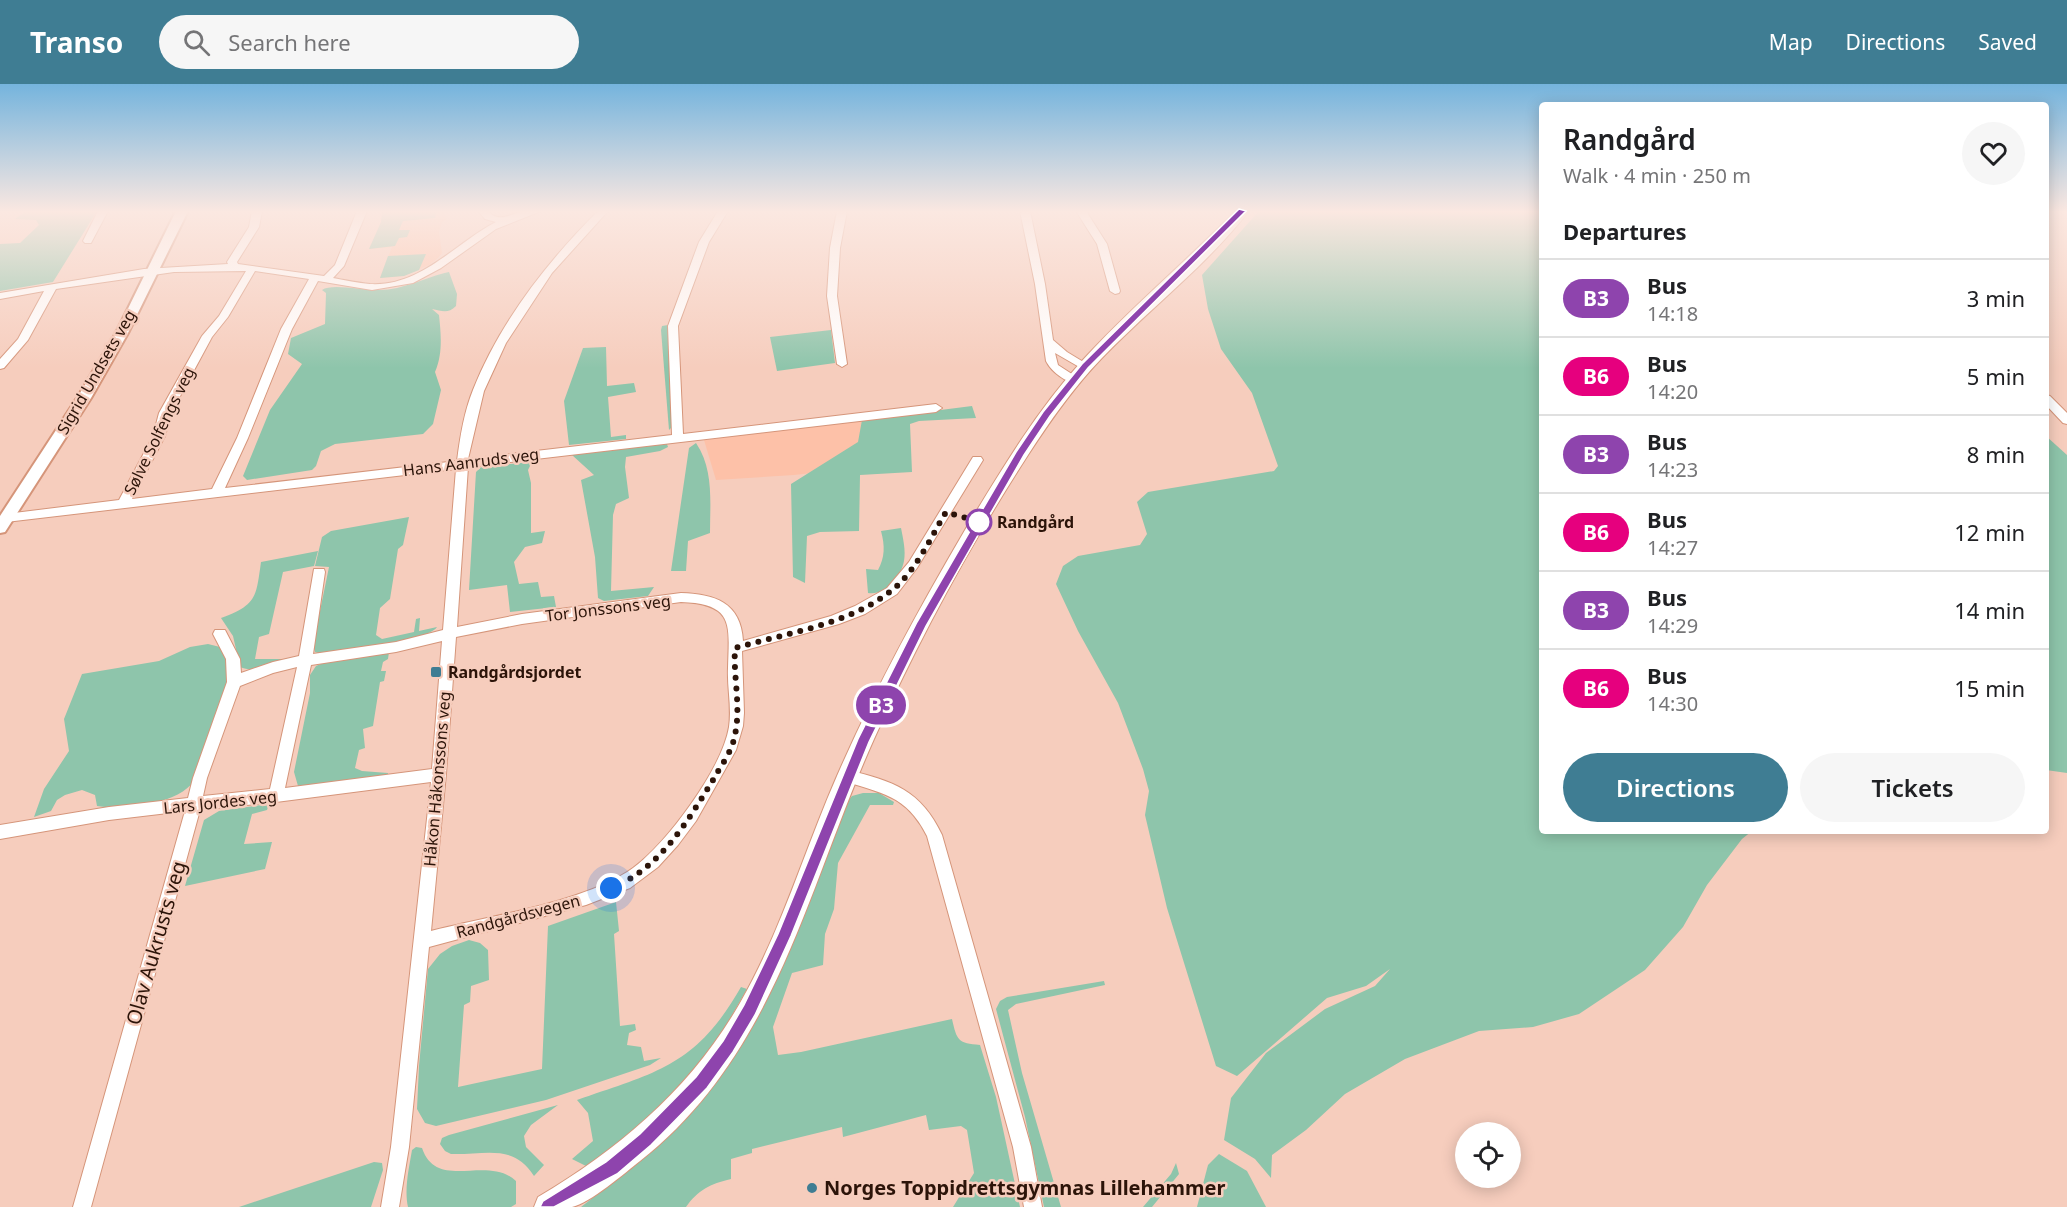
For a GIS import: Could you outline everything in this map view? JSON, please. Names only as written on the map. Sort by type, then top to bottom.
[{"type":"main road","points":[[549,1207],[612,1168],[646,1140],[701,1082],[728,1046],[750,1010],[784,936],[847,776],[921,625],[969,540],[1029,439],[1080,373],[1190,263]]},
{"type":"street","name":"Sigrid Undsets veg","points":[[3,523],[84,398],[122,333],[156,263]]},
{"type":"street","points":[[217,492],[250,420],[282,340],[305,293],[339,263]]},
{"type":"street","points":[[0,296],[153,270],[234,267],[372,287],[411,280],[444,263]]},
{"type":"street","name":"Håkon Håkonssons veg","points":[[390,1207],[400,1147],[439,774],[466,431],[478,392],[492,360],[529,300],[556,263]]},
{"type":"street","points":[[678,439],[673,326],[696,263]]},
{"type":"street","points":[[834,263],[832,296],[842,364]]},
{"type":"street","points":[[1036,263],[1048,350],[1054,368],[1080,373]]},
{"type":"street","points":[[1107,263],[1115,291]]},
{"type":"street","name":"Sølve Solfengs veg","points":[[124,503],[159,436],[165,413],[186,374],[207,336],[223,317],[252,269]]},
{"type":"street","points":[[0,366],[23,340],[52,286]]},
{"type":"street","points":[[1048,340],[1080,373]]},
{"type":"street","points":[[2049,402],[2067,420]]},
{"type":"street","name":"Hans Aanruds veg","points":[[3,523],[124,503],[936,408]]},
{"type":"street","points":[[735,648],[834,620],[860,610],[892,591],[913,565],[977,460]]},
{"type":"street","points":[[276,796],[305,661],[318,572]]},
{"type":"street","name":"Tor Jonssons veg","points":[[449,634],[491,624],[590,609],[659,600],[699,598],[718,605],[729,616],[737,628],[735,648]]},
{"type":"street","name":"Olav Aukrusts veg","points":[[82,1207],[195,804],[200,778],[234,682],[233,659],[219,634]]},
{"type":"street","points":[[234,682],[250,674],[305,661],[394,647],[449,634]]},
{"type":"street","name":"Randgårdsvegen","points":[[421,941],[560,907],[596,894],[627,882],[665,850],[696,807],[734,741],[738,715],[734,669],[735,648]]},
{"type":"street","name":"Lars Jordes veg","points":[[0,832],[102,814],[276,796],[439,774]]},
{"type":"street","points":[[847,776],[896,790],[927,818],[934,835],[1022,1147],[1033,1207]]},
{"type":"shaded area","points":[[386,263],[431,263],[404,276],[380,278]]},
{"type":"shaded area","points":[[896,415],[903,463],[794,475],[716,480],[704,440]]},
{"type":"green space","points":[[0,263],[65,263],[53,282],[0,291]]},
{"type":"green space","points":[[385,263],[422,263],[419,270],[404,276],[380,278]]},
{"type":"green space","points":[[1212,263],[1539,263],[1539,834],[1748,834],[1707,885],[1683,927],[1645,970],[1579,1014],[1533,1027],[1479,1031],[1405,1059],[1345,1094],[1306,1130],[1272,1155],[1271,1178],[1255,1159],[1224,1140],[1231,1098],[1266,1053],[1325,1009],[1375,986],[1390,969],[1366,986],[1327,998],[1237,1076],[1216,1066],[1167,908],[1145,815],[1149,791],[1143,769],[1118,703],[1078,631],[1056,584],[1063,566],[1078,556],[1140,545],[1147,534],[1137,502],[1148,492],[1274,471],[1278,466],[1252,393],[1221,349],[1208,309],[1202,275]]},
{"type":"green space","points":[[449,272],[457,294],[456,306],[448,311],[432,309],[439,315],[441,337],[435,372],[441,390],[433,424],[423,434],[335,444],[321,451],[316,466],[312,470],[247,480],[243,476],[270,410],[302,364],[288,354],[291,338],[325,324],[326,293],[322,290],[333,287],[388,289],[406,286]]},
{"type":"green space","points":[[668,325],[673,426],[669,430],[661,330],[662,326]]},
{"type":"green space","points":[[831,330],[835,363],[777,371],[770,337]]},
{"type":"green space","points":[[606,347],[607,386],[634,383],[636,392],[608,397],[611,437],[626,435],[626,439],[569,445],[564,401],[583,348]]},
{"type":"green space","points":[[972,406],[976,418],[919,421],[910,424],[912,472],[860,475],[859,531],[820,532],[807,536],[805,583],[793,577],[791,484],[858,442],[862,420]]},
{"type":"green space","points":[[2049,439],[2067,455],[2067,773],[2049,770]]},
{"type":"green space","points":[[696,443],[702,453],[708,475],[710,533],[688,541],[686,571],[671,571],[689,448]]},
{"type":"green space","points":[[667,444],[668,447],[660,451],[626,457],[629,498],[616,504],[613,515],[611,591],[654,587],[648,596],[604,601],[598,598],[595,557],[581,480],[594,475],[572,455]]},
{"type":"green space","points":[[532,462],[528,470],[531,483],[531,533],[545,531],[542,543],[525,547],[514,562],[519,584],[538,582],[541,597],[554,596],[556,607],[510,612],[507,585],[469,590],[476,472],[481,467]]},
{"type":"green space","points":[[409,517],[403,545],[398,549],[390,599],[380,608],[376,635],[382,639],[414,632],[416,619],[420,618],[419,631],[437,627],[418,637],[402,641],[321,654],[315,652],[313,645],[329,567],[315,566],[322,537],[331,531]]},
{"type":"green space","points":[[901,528],[905,557],[900,573],[880,592],[868,593],[866,569],[878,570],[883,556],[881,531]]},
{"type":"green space","points":[[318,551],[314,566],[283,572],[269,634],[259,637],[255,659],[294,659],[260,669],[240,667],[233,636],[221,618],[242,609],[253,598],[258,584],[261,562]]},
{"type":"green space","points":[[208,644],[220,647],[229,664],[227,688],[196,779],[188,788],[167,799],[155,802],[105,807],[97,806],[95,795],[82,790],[65,795],[57,800],[51,811],[34,817],[44,789],[69,751],[64,719],[82,674],[159,661],[190,647]]},
{"type":"green space","points":[[389,652],[381,671],[386,671],[384,681],[380,682],[373,726],[363,729],[365,748],[359,750],[355,768],[362,771],[388,773],[388,776],[303,788],[298,786],[294,772],[310,693],[310,675],[316,666]]},
{"type":"green space","points":[[879,793],[894,802],[893,805],[870,805],[838,863],[834,909],[825,934],[823,965],[792,973],[773,1027],[778,1055],[952,1019],[955,1032],[960,1040],[980,1045],[996,1097],[1020,1207],[953,1207],[974,1173],[967,1130],[961,1126],[929,1130],[926,1115],[843,1137],[842,1127],[752,1149],[752,1153],[731,1159],[731,1179],[705,1188],[686,1207],[581,1207],[641,1160],[672,1132],[694,1107],[846,803],[852,796]]},
{"type":"green space","points":[[269,804],[267,810],[252,814],[244,844],[272,842],[265,869],[185,886],[204,820],[219,811]]},
{"type":"green space","points":[[616,902],[619,931],[614,934],[620,1026],[635,1024],[636,1030],[629,1033],[627,1045],[641,1047],[644,1061],[661,1058],[650,1065],[546,1100],[436,1126],[425,1123],[417,1109],[419,1066],[428,969],[440,954],[452,946],[469,940],[480,943],[488,950],[489,980],[471,986],[470,1002],[464,1005],[458,1087],[542,1069],[548,926]]},
{"type":"green space","points":[[1104,981],[1105,985],[1016,1004],[1008,1010],[1022,1073],[1061,1207],[1044,1207],[1025,1117],[996,1009],[1000,1001],[1007,997]]},
{"type":"green space","points":[[741,987],[747,989],[716,1043],[691,1076],[637,1131],[586,1166],[572,1159],[593,1141],[588,1113],[577,1100],[630,1082],[672,1063],[708,1034]]},
{"type":"green space","points":[[558,1105],[531,1125],[524,1136],[526,1147],[544,1165],[534,1176],[517,1159],[507,1155],[497,1153],[451,1154],[445,1151],[440,1144],[442,1138],[449,1135]]},
{"type":"green space","points":[[416,1147],[422,1148],[429,1161],[439,1168],[451,1171],[491,1171],[504,1174],[516,1181],[516,1204],[511,1207],[408,1207],[407,1178],[412,1150]]},
{"type":"green space","points":[[1219,1154],[1247,1171],[1266,1207],[1197,1207],[1208,1165]]},
{"type":"green space","points":[[374,1162],[382,1163],[383,1170],[371,1207],[239,1207]]},
{"type":"green space","points":[[1176,1163],[1179,1174],[1152,1207],[1143,1207],[1171,1174]]},
{"type":"bus line","name":"B3","points":[[548,1207],[581,1189],[612,1168],[646,1140],[701,1082],[728,1046],[750,1010],[784,936],[862,742],[921,625],[973,533],[1029,439],[1085,366],[1191,263]]},
{"type":"place","name":"Randgård","points":[[979,522]]},
{"type":"place","name":"Randgårdsjordet","points":[[436,672]]},
{"type":"place","name":"Norges Toppidrettsgymnas Lillehammer","points":[[812,1188]]},
{"type":"route","points":[[611,888],[627,882],[665,850],[687,821],[722,765],[734,741],[738,715],[734,669],[735,648],[834,620],[860,610],[892,591],[913,565],[946,512],[979,522]]}]
